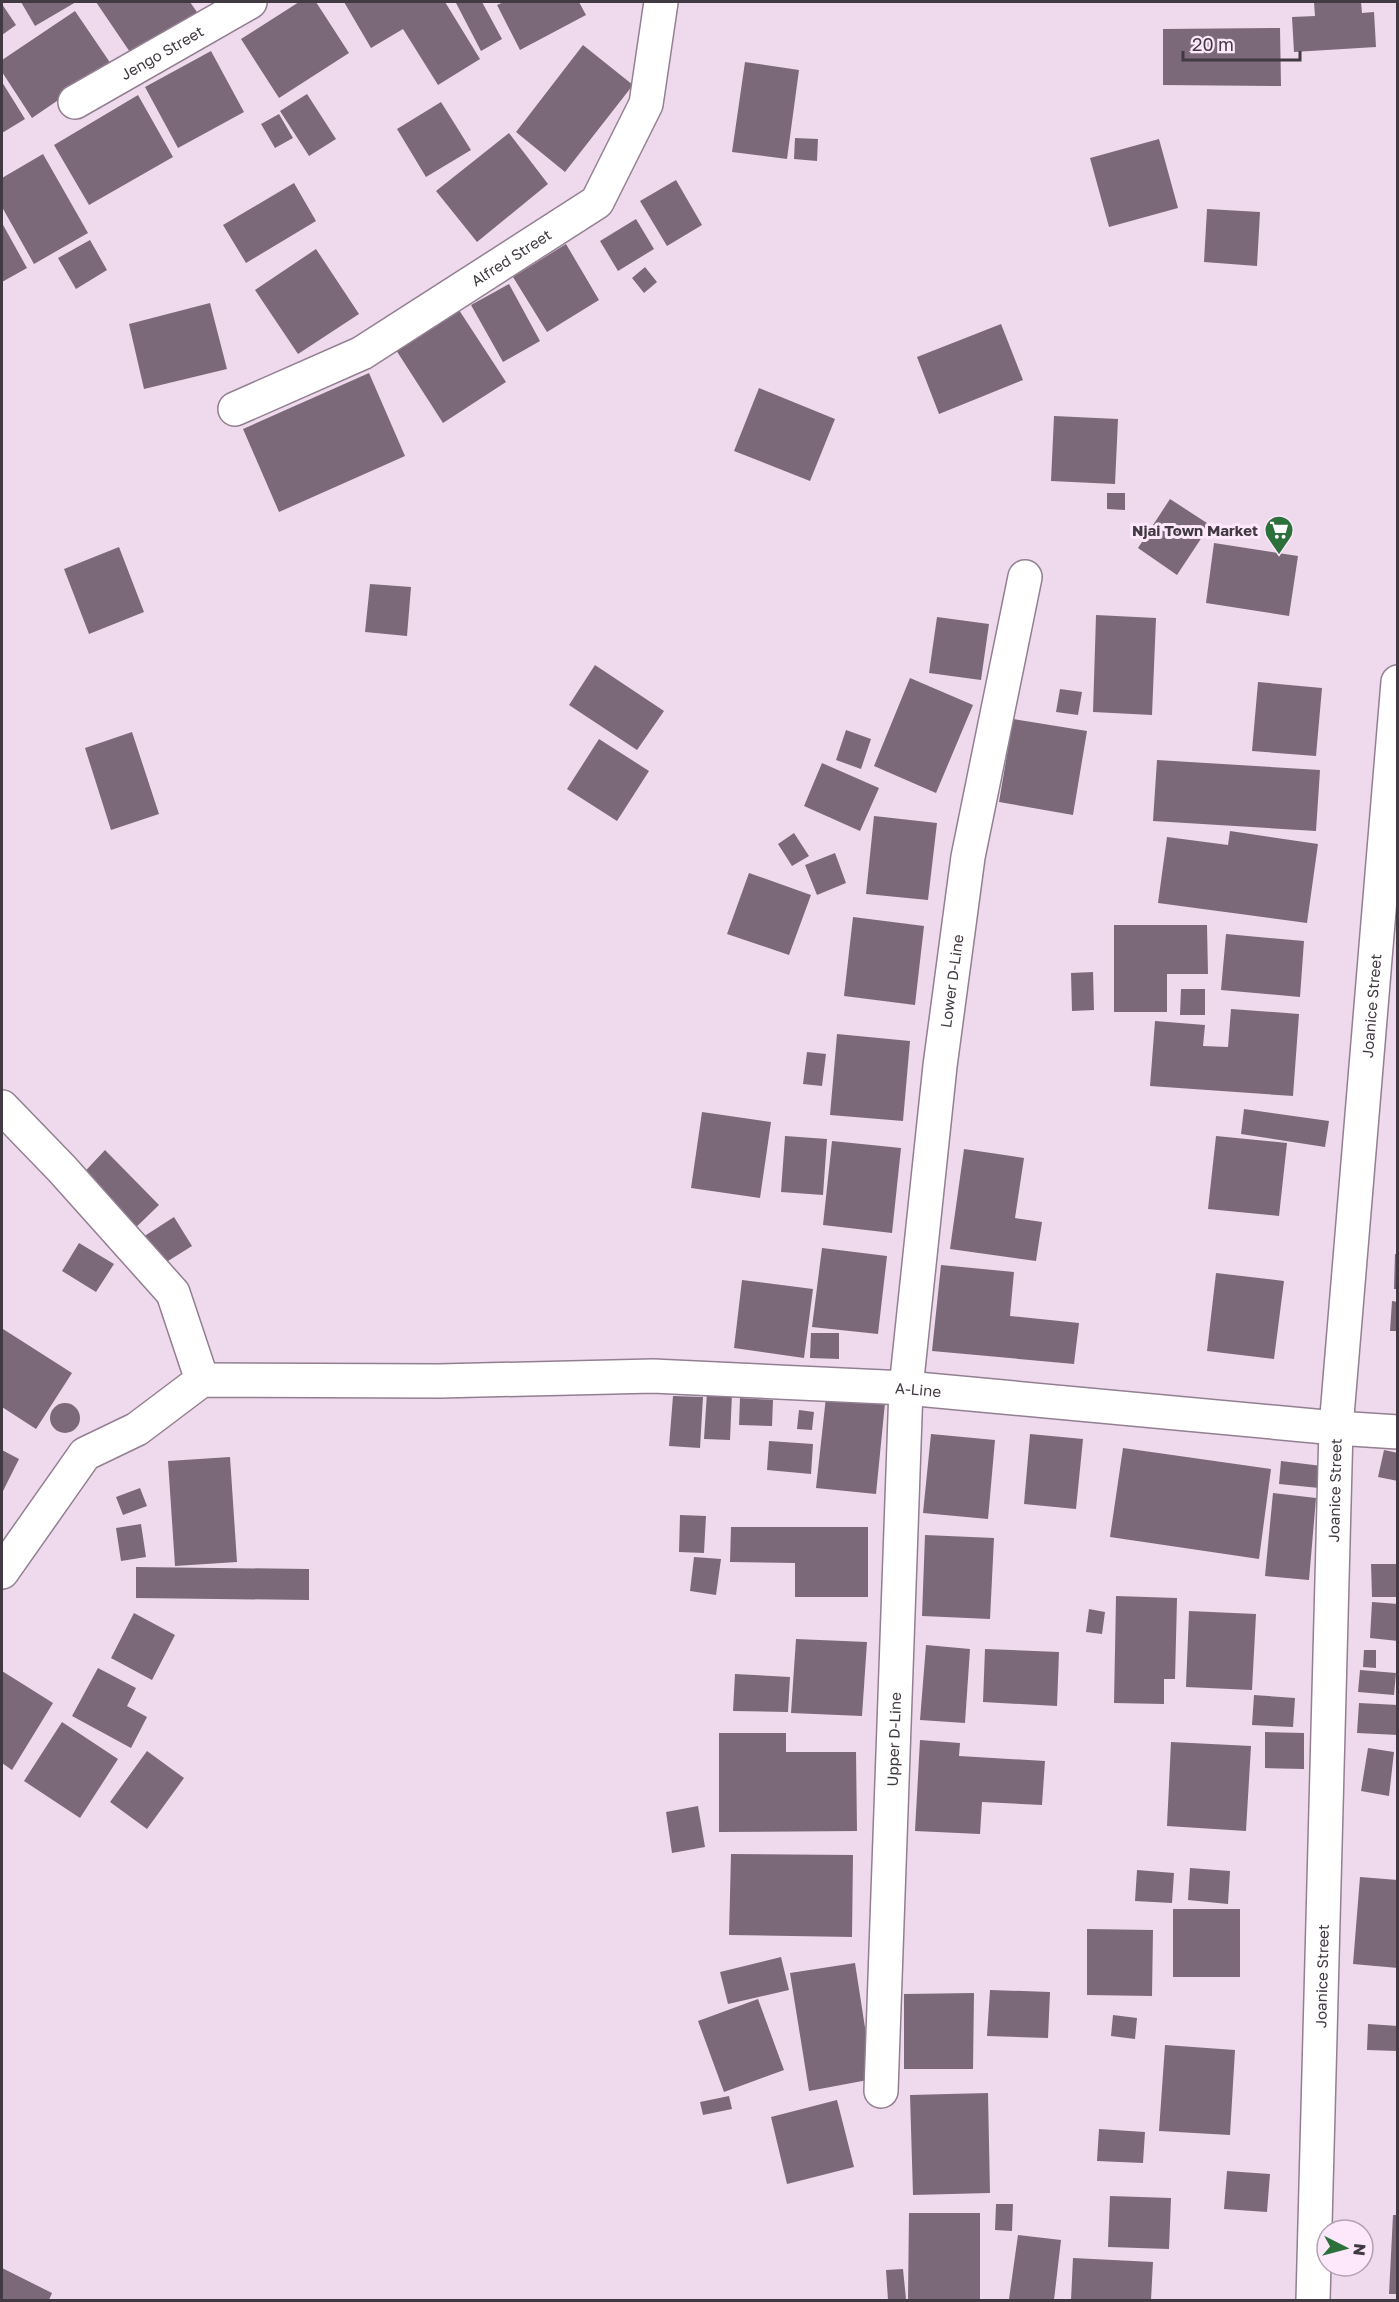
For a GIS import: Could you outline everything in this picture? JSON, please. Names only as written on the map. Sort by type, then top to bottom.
[{"type":"street","name":"Jengo Street","points":[[75,102],[250,2]]},
{"type":"street","name":"Alfred Street","points":[[235,409],[362,353],[597,202],[646,104],[660,2]]},
{"type":"street","name":"Lower D-Line","points":[[906,1388],[940,1066],[968,857],[1025,577]]},
{"type":"street","name":"Joanice Street","points":[[1313,2301],[1336,1428],[1398,682]]},
{"type":"street","points":[[2,1107],[62,1169],[173,1293],[202,1380],[137,1429],[85,1454],[2,1572]]},
{"type":"street","name":"A-Line","points":[[202,1380],[439,1381],[653,1376],[906,1388],[1398,1432]]},
{"type":"street","name":"Upper D-Line","points":[[881,2091],[906,1388]]},
{"type":"building","points":[[21,2],[76,2],[35,26]]},
{"type":"building","points":[[96,2],[190,2],[199,15],[134,58]]},
{"type":"building","points":[[299,2],[316,2],[349,53],[279,98],[241,39]]},
{"type":"building","points":[[344,2],[445,2],[480,59],[438,85],[403,29],[371,48]]},
{"type":"building","points":[[482,2],[502,39],[481,51],[456,3]]},
{"type":"building","points":[[504,2],[579,2],[586,15],[520,50],[497,5]]},
{"type":"building","points":[[1314,2],[1361,2],[1362,13],[1374,12],[1376,47],[1294,52],[1292,17],[1315,16]]},
{"type":"building","points":[[2,4],[16,25],[2,35]]},
{"type":"building","points":[[75,11],[111,64],[32,118],[2,72],[2,60]]},
{"type":"building","points":[[1280,28],[1281,86],[1163,85],[1163,29]]},
{"type":"building","points":[[583,45],[633,85],[565,172],[516,132]]},
{"type":"building","points":[[211,51],[244,112],[178,148],[145,87]]},
{"type":"building","points":[[745,62],[799,70],[787,159],[732,152]]},
{"type":"building","points":[[2,82],[25,119],[2,133]]},
{"type":"building","points":[[307,94],[336,139],[309,156],[280,111]]},
{"type":"building","points":[[138,95],[173,157],[89,205],[54,145]]},
{"type":"building","points":[[441,102],[471,150],[426,177],[397,129]]},
{"type":"building","points":[[279,114],[293,138],[275,148],[261,124]]},
{"type":"building","points":[[509,133],[548,184],[477,242],[436,191]]},
{"type":"building","points":[[795,138],[818,139],[817,161],[794,159]]},
{"type":"building","points":[[1159,139],[1178,208],[1109,227],[1090,158]]},
{"type":"building","points":[[43,154],[88,233],[34,264],[2,207],[2,178]]},
{"type":"building","points":[[676,180],[702,225],[667,246],[640,201]]},
{"type":"building","points":[[294,183],[316,221],[246,263],[223,225]]},
{"type":"building","points":[[1207,209],[1260,212],[1257,266],[1204,262]]},
{"type":"building","points":[[636,219],[654,249],[618,271],[600,241]]},
{"type":"building","points":[[2,223],[27,268],[2,282]]},
{"type":"building","points":[[90,240],[107,270],[76,289],[58,258]]},
{"type":"building","points":[[566,244],[599,300],[547,332],[513,277]]},
{"type":"building","points":[[316,249],[359,314],[298,354],[255,290]]},
{"type":"building","points":[[645,267],[657,282],[644,293],[632,278]]},
{"type":"building","points":[[509,284],[540,341],[503,362],[471,305]]},
{"type":"building","points":[[210,303],[227,369],[144,389],[129,324]]},
{"type":"building","points":[[459,310],[506,382],[443,423],[396,350]]},
{"type":"building","points":[[1001,324],[1023,380],[939,414],[917,357]]},
{"type":"building","points":[[369,373],[405,456],[279,512],[243,429]]},
{"type":"building","points":[[759,388],[835,419],[810,481],[734,451]]},
{"type":"building","points":[[1054,416],[1118,419],[1115,484],[1051,481]]},
{"type":"building","points":[[1107,493],[1125,493],[1125,510],[1107,509]]},
{"type":"building","points":[[1170,499],[1210,525],[1177,575],[1138,548]]},
{"type":"building","points":[[1214,543],[1298,556],[1289,616],[1206,603]]},
{"type":"building","points":[[119,547],[144,612],[89,634],[64,569]]},
{"type":"building","points":[[370,584],[411,587],[407,636],[365,632]]},
{"type":"building","points":[[1096,615],[1156,618],[1152,715],[1093,712]]},
{"type":"building","points":[[937,617],[989,624],[981,680],[929,673]]},
{"type":"building","points":[[595,665],[664,711],[637,750],[569,705]]},
{"type":"building","points":[[910,678],[973,705],[936,793],[874,766]]},
{"type":"building","points":[[1258,682],[1322,688],[1316,756],[1252,751]]},
{"type":"building","points":[[1060,689],[1082,692],[1078,715],[1056,712]]},
{"type":"building","points":[[1013,719],[1087,731],[1073,815],[999,802]]},
{"type":"building","points":[[846,730],[871,739],[861,769],[836,760]]},
{"type":"building","points":[[132,732],[159,814],[111,830],[85,748]]},
{"type":"building","points":[[599,739],[649,771],[617,821],[567,789]]},
{"type":"building","points":[[1157,760],[1320,770],[1316,831],[1153,821]]},
{"type":"building","points":[[822,763],[879,788],[860,831],[804,806]]},
{"type":"building","points":[[874,816],[937,823],[928,900],[866,894]]},
{"type":"building","points":[[1230,831],[1318,844],[1307,923],[1158,903],[1167,837],[1228,845]]},
{"type":"building","points":[[794,833],[809,856],[792,866],[778,844]]},
{"type":"building","points":[[835,853],[846,883],[817,895],[805,865]]},
{"type":"building","points":[[749,873],[811,895],[789,955],[727,934]]},
{"type":"building","points":[[853,917],[924,926],[915,1005],[844,996]]},
{"type":"building","points":[[1114,925],[1207,925],[1208,974],[1167,974],[1167,1012],[1114,1012]]},
{"type":"building","points":[[1226,934],[1304,941],[1300,997],[1221,990]]},
{"type":"building","points":[[1093,972],[1094,1010],[1072,1011],[1071,973]]},
{"type":"building","points":[[1181,989],[1205,989],[1205,1015],[1180,1015]]},
{"type":"building","points":[[1231,1009],[1299,1014],[1293,1096],[1150,1086],[1155,1021],[1205,1025],[1203,1046],[1228,1047]]},
{"type":"building","points":[[837,1034],[910,1041],[903,1121],[830,1115]]},
{"type":"building","points":[[807,1052],[826,1054],[822,1086],[803,1084]]},
{"type":"building","points":[[1244,1109],[1329,1121],[1325,1147],[1241,1134]]},
{"type":"building","points":[[702,1112],[771,1122],[760,1198],[691,1188]]},
{"type":"building","points":[[785,1136],[827,1139],[823,1195],[781,1192]]},
{"type":"building","points":[[1216,1136],[1287,1143],[1279,1216],[1208,1209]]},
{"type":"building","points":[[832,1141],[901,1148],[892,1233],[823,1225]]},
{"type":"building","points":[[964,1149],[1024,1158],[1015,1218],[1042,1222],[1036,1261],[950,1249]]},
{"type":"building","points":[[105,1150],[159,1205],[128,1235],[76,1181]]},
{"type":"building","points":[[174,1217],[192,1246],[160,1266],[143,1237]]},
{"type":"building","points":[[79,1243],[114,1264],[96,1292],[62,1271]]},
{"type":"building","points":[[822,1248],[887,1256],[878,1334],[812,1327]]},
{"type":"building","points":[[1395,1254],[1398,1254],[1398,1289],[1394,1289]]},
{"type":"building","points":[[941,1265],[1014,1272],[1010,1316],[1079,1323],[1074,1364],[932,1351]]},
{"type":"building","points":[[1216,1273],[1284,1281],[1274,1359],[1207,1351]]},
{"type":"building","points":[[742,1280],[813,1289],[804,1358],[734,1348]]},
{"type":"building","points":[[1392,1301],[1398,1302],[1398,1331],[1390,1331]]},
{"type":"building","points":[[3,1329],[72,1373],[36,1429],[2,1407]]},
{"type":"building","points":[[811,1333],[839,1333],[839,1359],[810,1358]]},
{"type":"building","points":[[707,1392],[732,1393],[730,1440],[704,1439]]},
{"type":"building","points":[[673,1396],[703,1397],[700,1448],[669,1446]]},
{"type":"building","points":[[826,1397],[885,1403],[876,1494],[816,1488]]},
{"type":"building","points":[[740,1398],[773,1400],[772,1426],[739,1425]]},
{"type":"building","points":[[65,1403],[75,1408],[80,1418],[75,1428],[65,1433],[55,1428],[50,1418],[55,1408]]},
{"type":"building","points":[[799,1410],[814,1412],[812,1430],[797,1429]]},
{"type":"building","points":[[931,1434],[995,1440],[988,1519],[923,1513]]},
{"type":"building","points":[[1030,1434],[1083,1439],[1076,1509],[1024,1504]]},
{"type":"building","points":[[769,1441],[813,1444],[811,1474],[767,1470]]},
{"type":"building","points":[[1123,1448],[1271,1469],[1259,1559],[1110,1537]]},
{"type":"building","points":[[2,1450],[19,1459],[2,1493]]},
{"type":"building","points":[[1384,1450],[1398,1453],[1398,1481],[1378,1477]]},
{"type":"building","points":[[230,1457],[237,1562],[175,1566],[168,1461]]},
{"type":"building","points":[[1281,1461],[1322,1466],[1319,1488],[1279,1484]]},
{"type":"building","points":[[140,1488],[147,1506],[123,1515],[116,1497]]},
{"type":"building","points":[[1273,1493],[1316,1498],[1309,1580],[1265,1576]]},
{"type":"building","points":[[680,1515],[706,1516],[704,1553],[679,1552]]},
{"type":"building","points":[[141,1524],[146,1557],[121,1561],[116,1528]]},
{"type":"building","points":[[731,1527],[868,1527],[868,1597],[795,1597],[795,1563],[730,1562]]},
{"type":"building","points":[[925,1535],[994,1538],[990,1619],[922,1616]]},
{"type":"building","points":[[694,1557],[721,1559],[716,1595],[690,1591]]},
{"type":"building","points":[[1371,1564],[1398,1564],[1398,1597],[1372,1597]]},
{"type":"building","points":[[136,1567],[309,1569],[309,1600],[136,1598]]},
{"type":"building","points":[[1116,1596],[1177,1598],[1175,1679],[1164,1679],[1164,1704],[1114,1703]]},
{"type":"building","points":[[1372,1602],[1398,1604],[1398,1641],[1370,1638]]},
{"type":"building","points":[[1089,1609],[1105,1612],[1102,1634],[1086,1632]]},
{"type":"building","points":[[1189,1611],[1256,1614],[1252,1690],[1186,1687]]},
{"type":"building","points":[[134,1613],[175,1635],[152,1680],[111,1658]]},
{"type":"building","points":[[796,1639],[867,1642],[862,1716],[791,1713]]},
{"type":"building","points":[[926,1645],[970,1649],[965,1723],[920,1720]]},
{"type":"building","points":[[985,1649],[1059,1652],[1057,1706],[983,1702]]},
{"type":"building","points":[[1364,1650],[1376,1650],[1376,1668],[1363,1667]]},
{"type":"building","points":[[98,1668],[136,1688],[127,1706],[147,1717],[131,1748],[72,1716]]},
{"type":"building","points":[[1360,1670],[1396,1673],[1394,1695],[1358,1692]]},
{"type":"building","points":[[2,1671],[53,1703],[12,1770],[2,1763]]},
{"type":"building","points":[[735,1674],[790,1677],[788,1712],[733,1711]]},
{"type":"building","points":[[1254,1695],[1295,1698],[1293,1727],[1252,1725]]},
{"type":"building","points":[[1359,1703],[1398,1705],[1398,1735],[1357,1733]]},
{"type":"building","points":[[62,1722],[118,1759],[80,1818],[24,1781]]},
{"type":"building","points":[[1265,1732],[1304,1733],[1304,1769],[1265,1768]]},
{"type":"building","points":[[719,1733],[786,1733],[786,1752],[856,1752],[857,1831],[719,1832]]},
{"type":"building","points":[[920,1740],[960,1743],[959,1756],[1045,1761],[1042,1805],[982,1802],[980,1834],[915,1831]]},
{"type":"building","points":[[1171,1742],[1251,1746],[1246,1831],[1167,1826]]},
{"type":"building","points":[[1368,1748],[1394,1752],[1389,1796],[1361,1791]]},
{"type":"building","points":[[147,1751],[184,1778],[147,1829],[110,1802]]},
{"type":"building","points":[[698,1806],[705,1847],[672,1853],[666,1812]]},
{"type":"building","points":[[731,1854],[853,1855],[852,1937],[729,1935]]},
{"type":"building","points":[[1190,1868],[1230,1871],[1228,1904],[1188,1900]]},
{"type":"building","points":[[1137,1870],[1174,1873],[1172,1903],[1135,1901]]},
{"type":"building","points":[[1360,1877],[1398,1880],[1398,1968],[1353,1964]]},
{"type":"building","points":[[1173,1909],[1240,1909],[1240,1977],[1173,1977]]},
{"type":"building","points":[[1087,1929],[1153,1930],[1152,1996],[1087,1995]]},
{"type":"building","points":[[781,1957],[789,1990],[728,2004],[720,1972]]},
{"type":"building","points":[[855,1963],[873,2079],[809,2091],[790,1973]]},
{"type":"building","points":[[990,1990],[1050,1992],[1048,2038],[987,2036]]},
{"type":"building","points":[[974,1993],[973,2069],[904,2069],[904,1994]]},
{"type":"building","points":[[758,1999],[784,2070],[724,2092],[698,2021]]},
{"type":"building","points":[[1113,2015],[1137,2018],[1135,2039],[1111,2036]]},
{"type":"building","points":[[1368,2024],[1398,2026],[1398,2051],[1367,2050]]},
{"type":"building","points":[[1165,2045],[1235,2050],[1230,2135],[1159,2131]]},
{"type":"building","points":[[988,2093],[990,2193],[913,2195],[910,2095]]},
{"type":"building","points":[[729,2096],[732,2109],[703,2115],[700,2102]]},
{"type":"building","points":[[837,2100],[854,2167],[787,2184],[771,2117]]},
{"type":"building","points":[[1099,2129],[1145,2132],[1143,2163],[1097,2161]]},
{"type":"building","points":[[1227,2171],[1270,2174],[1267,2212],[1224,2209]]},
{"type":"building","points":[[1110,2196],[1171,2198],[1169,2249],[1108,2247]]},
{"type":"building","points":[[996,2204],[1013,2204],[1012,2231],[995,2230]]},
{"type":"building","points":[[909,2213],[980,2213],[980,2300],[908,2300]]},
{"type":"building","points":[[1393,2215],[1398,2215],[1398,2294],[1389,2294]]},
{"type":"building","points":[[1018,2235],[1061,2240],[1054,2300],[1009,2299]]},
{"type":"building","points":[[1073,2258],[1153,2262],[1151,2300],[1071,2300]]},
{"type":"building","points":[[2,2268],[52,2293],[49,2300],[2,2300]]},
{"type":"building","points":[[903,2269],[906,2299],[888,2300],[886,2270]]},
{"type":"place","name":"Njai Town Market","points":[[1279,556]]}]
